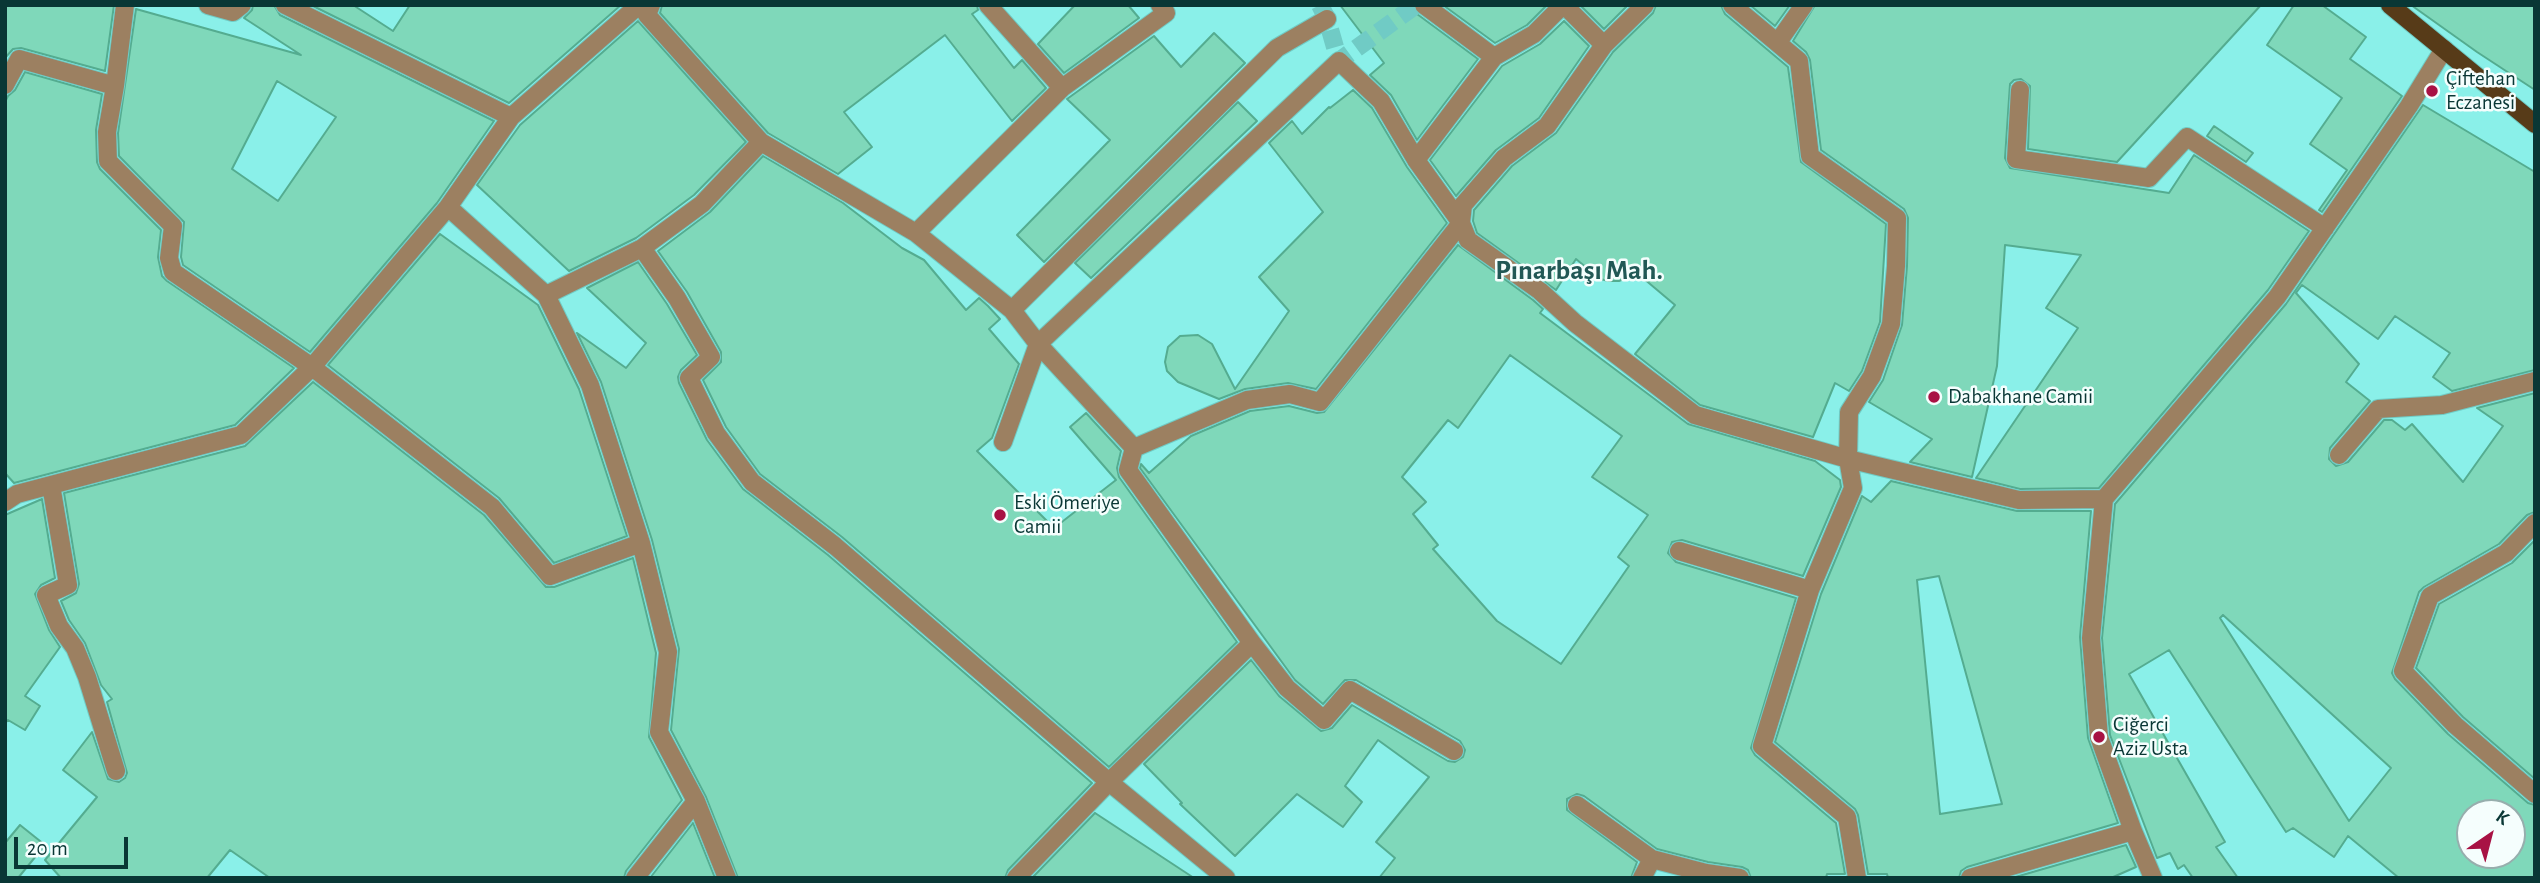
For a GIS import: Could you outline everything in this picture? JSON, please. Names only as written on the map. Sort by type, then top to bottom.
[{"type":"main road","points":[[2390,5],[2535,124]]},
{"type":"street","points":[[125,5],[107,132],[108,160],[173,226],[169,258],[173,272],[312,366],[492,507],[550,576],[641,543]]},
{"type":"street","points":[[208,5],[233,12],[242,5]]},
{"type":"street","points":[[285,5],[511,117]]},
{"type":"street","points":[[9,493],[51,485],[240,435],[312,366],[448,207],[511,117],[639,5]]},
{"type":"street","points":[[651,5],[647,15],[761,142],[916,233],[1012,310],[1038,344],[1134,448]]},
{"type":"street","points":[[988,5],[1062,88]]},
{"type":"street","points":[[1423,5],[1494,57]]},
{"type":"street","points":[[1416,160],[1494,57],[1534,34],[1564,5],[1604,45]]},
{"type":"street","points":[[1134,448],[1247,400],[1290,394],[1321,402],[1461,223],[1463,205],[1504,158],[1547,126],[1604,45],[1646,5]]},
{"type":"street","points":[[1732,5],[1799,61],[1810,156],[1897,218],[1891,324],[1872,376],[1849,412],[1848,459],[1853,488],[1810,590],[1762,746],[1847,817],[1857,878]]},
{"type":"street","points":[[1777,42],[1804,5]]},
{"type":"street","points":[[916,233],[1062,88],[1168,8]]},
{"type":"street","points":[[1012,310],[1277,48],[1327,19]]},
{"type":"street","points":[[2153,878],[2099,737],[2091,638],[2104,499],[2277,297],[2409,106],[2444,49]]},
{"type":"street","points":[[5,85],[19,60],[115,86]]},
{"type":"street","points":[[1003,442],[1038,344],[1339,61],[1381,101],[1416,160],[1461,223],[1468,240],[1540,291],[1575,323],[1695,415],[1848,459],[2018,500],[2104,499]]},
{"type":"street","points":[[2020,90],[2016,159],[2149,178],[2187,137],[2325,229]]},
{"type":"street","points":[[546,295],[642,248],[702,204],[761,142]]},
{"type":"street","points":[[448,207],[546,295],[590,385],[641,543],[668,652],[659,732],[696,800],[727,878]]},
{"type":"street","points":[[642,248],[677,298],[711,356],[689,377],[716,433],[752,482],[835,546],[1109,782],[1226,878]]},
{"type":"street","points":[[2339,455],[2378,409],[2442,405],[2535,380]]},
{"type":"street","points":[[1134,448],[1128,470],[1287,688],[1324,720],[1350,690],[1454,751]]},
{"type":"street","points":[[51,485],[68,584],[46,595],[59,626],[75,648],[88,677],[116,771]]},
{"type":"street","points":[[2535,523],[2507,553],[2430,596],[2403,671],[2455,725],[2535,794]]},
{"type":"street","points":[[1679,551],[1810,590]]},
{"type":"street","points":[[1016,878],[1109,782],[1252,643]]},
{"type":"street","points":[[635,878],[696,800]]},
{"type":"street","points":[[1577,806],[1652,859],[1706,873],[1741,878]]},
{"type":"street","points":[[1970,878],[2133,831]]},
{"type":"street","points":[[1642,878],[1652,859]]},
{"type":"building","points":[[5,5],[114,5],[105,71],[21,48],[13,49],[5,58]]},
{"type":"building","points":[[253,5],[274,5],[280,15],[494,121],[437,203],[310,352],[183,265],[181,257],[184,222],[119,156],[118,133],[136,9],[301,55],[244,18]],"holes":[[[277,81],[336,117],[278,201],[232,169]]]},
{"type":"building","points":[[311,5],[353,5],[393,31],[410,5],[621,5],[509,103]]},
{"type":"building","points":[[662,5],[977,5],[978,10],[972,14],[1014,68],[1022,60],[1046,88],[1012,121],[945,35],[844,112],[872,147],[838,174],[768,133],[660,13]]},
{"type":"building","points":[[1075,5],[1128,5],[1139,18],[1064,73],[1038,44]]},
{"type":"building","points":[[1340,5],[1413,5],[1417,14],[1478,59],[1417,140],[1391,95],[1370,75],[1384,63]]},
{"type":"building","points":[[1443,5],[1547,5],[1527,25],[1495,43]]},
{"type":"building","points":[[1580,5],[1628,5],[1604,29]]},
{"type":"building","points":[[1656,5],[1721,5],[1725,14],[1788,67],[1801,162],[1886,224],[1880,322],[1862,371],[1849,391],[1835,383],[1813,437],[1700,405],[1635,354],[1675,305],[1637,273],[1619,281],[1600,279],[1576,259],[1556,290],[1477,233],[1473,221],[1474,210],[1512,166],[1556,133],[1613,52],[1653,13]]},
{"type":"building","points":[[1750,5],[1790,5],[1775,26]]},
{"type":"building","points":[[1815,5],[2261,5],[2117,162],[2028,149],[2030,86],[2021,79],[2010,84],[2005,158],[2010,168],[2169,193],[2194,155],[2309,231],[2268,290],[2099,488],[2020,489],[1976,478],[2078,328],[2046,308],[2081,255],[2005,245],[1997,366],[1972,477],[1910,462],[1932,439],[1869,402],[1883,380],[1902,325],[1908,218],[1904,209],[1821,150],[1810,60],[1806,52],[1793,41]]},
{"type":"building","points":[[2294,5],[2322,5],[2366,37],[2350,59],[2402,96],[2322,212],[2319,210],[2347,170],[2310,144],[2342,98],[2267,45]]},
{"type":"building","points":[[2411,5],[2535,5],[2535,90],[2477,52]]},
{"type":"building","points":[[638,21],[746,142],[694,195],[636,238],[569,271],[477,185],[520,125]]},
{"type":"building","points":[[1564,21],[1589,46],[1539,118],[1496,150],[1456,196],[1430,160],[1502,66],[1540,44]]},
{"type":"building","points":[[1214,33],[1245,63],[1044,262],[1017,235],[1110,140],[1067,99],[1154,36],[1181,67]]},
{"type":"building","points":[[25,72],[102,94],[96,130],[97,162],[100,169],[161,230],[158,257],[162,276],[294,368],[235,425],[14,483],[5,473],[5,102]]},
{"type":"building","points":[[1353,90],[1372,108],[1407,167],[1447,223],[1316,389],[1288,383],[1245,389],[1219,399],[1178,382],[1167,371],[1165,362],[1168,347],[1180,336],[1198,335],[1212,344],[1235,389],[1289,311],[1259,277],[1323,212],[1269,143],[1292,121],[1302,134],[1329,107]]},
{"type":"building","points":[[1238,102],[1257,121],[1091,278],[1075,263]]},
{"type":"building","points":[[2423,105],[2535,172],[2535,370],[2452,391],[2433,377],[2450,353],[2395,316],[2378,339],[2302,285],[2296,293],[2359,364],[2346,382],[2370,401],[2330,448],[2329,459],[2336,466],[2348,462],[2384,420],[2392,420],[2405,430],[2412,424],[2463,482],[2503,426],[2477,408],[2535,393],[2535,512],[2527,515],[2499,544],[2419,592],[2392,673],[2448,734],[2523,799],[2456,799],[2456,869],[2526,869],[2526,801],[2535,805],[2535,878],[2399,878],[2348,836],[2334,857],[2293,828],[2286,832],[2169,650],[2129,674],[2225,842],[2216,847],[2238,878],[2193,878],[2184,865],[2178,869],[2170,853],[2157,858],[2110,735],[2102,638],[2115,504],[2286,304]],"holes":[[[2223,615],[2391,768],[2349,821],[2220,618]]]},
{"type":"building","points":[[2214,126],[2253,153],[2246,162],[2207,136]]},
{"type":"building","points":[[763,156],[843,203],[902,248],[924,260],[966,310],[979,298],[988,306],[1000,319],[989,329],[1019,364],[992,438],[977,451],[1054,528],[1116,480],[1070,427],[1086,413],[1121,451],[1117,468],[1119,477],[1237,642],[1109,767],[842,537],[760,474],[726,427],[703,380],[721,362],[721,352],[687,292],[658,251],[710,212]]},
{"type":"building","points":[[440,234],[538,305],[579,389],[627,536],[554,563],[499,498],[328,365]]},
{"type":"building","points":[[1458,245],[1533,300],[1543,309],[1540,313],[1688,424],[1815,461],[1840,480],[1841,487],[1803,576],[1682,540],[1672,542],[1668,553],[1676,562],[1796,598],[1751,748],[1755,755],[1836,823],[1845,874],[1827,874],[1826,878],[1751,878],[1748,870],[1742,867],[1708,862],[1657,849],[1584,796],[1577,794],[1567,799],[1567,810],[1637,862],[1631,878],[1379,878],[1395,858],[1376,842],[1429,777],[1378,740],[1345,786],[1362,802],[1343,827],[1297,794],[1235,856],[1180,804],[1182,803],[1144,764],[1251,660],[1279,696],[1321,731],[1332,728],[1352,705],[1448,761],[1455,762],[1463,757],[1465,750],[1460,741],[1356,680],[1345,680],[1323,704],[1295,680],[1140,468],[1141,464],[1149,473],[1191,436],[1250,411],[1289,406],[1317,413],[1324,412]],"holes":[[[1510,355],[1622,436],[1592,477],[1648,515],[1618,557],[1629,566],[1561,664],[1497,621],[1433,549],[1438,545],[1413,514],[1426,502],[1402,477],[1448,420],[1458,428]]]},
{"type":"building","points":[[638,262],[697,355],[681,370],[679,383],[707,440],[743,489],[828,555],[1092,783],[1008,870],[1005,878],[738,878],[706,797],[671,730],[679,649],[652,540],[601,382],[577,333],[626,368],[646,343],[587,288]]},
{"type":"building","points":[[313,382],[484,515],[546,587],[554,587],[633,558],[656,653],[649,737],[682,800],[626,871],[624,878],[270,878],[230,850],[207,878],[61,878],[45,860],[97,797],[63,770],[92,732],[108,779],[119,782],[127,773],[107,702],[112,699],[101,685],[85,643],[69,620],[61,601],[76,593],[79,584],[64,493],[245,446]]},
{"type":"building","points":[[1891,481],[2017,511],[2091,511],[2080,637],[2088,738],[2118,823],[1967,867],[1961,871],[1959,878],[1888,878],[1887,874],[1868,874],[1855,809],[1775,742],[1821,594],[1862,496],[1871,502]],"holes":[[[1939,576],[2002,804],[1940,814],[1917,580]]]},
{"type":"building","points":[[42,499],[55,578],[41,585],[35,594],[49,630],[60,647],[25,696],[40,706],[25,730],[8,720],[5,723],[5,515]]},
{"type":"building","points":[[2535,540],[2535,779],[2463,717],[2416,668],[2439,604],[2512,563]]},
{"type":"building","points":[[1095,813],[1194,878],[1032,878]]},
{"type":"building","points":[[693,823],[715,878],[650,878]]},
{"type":"building","points":[[20,825],[45,845],[18,878],[5,878],[5,843]]},
{"type":"building","points":[[2126,845],[2136,867],[2111,878],[2012,878]]},
{"type":"tunnel","points":[[1320,5],[1327,19],[1339,61],[1416,5]]},
{"type":"place","name":"Çiftehan Eczanesi","points":[[2432,91]]},
{"type":"place","name":"Dabakhane Camii","points":[[1934,397]]},
{"type":"place","name":"Eski Ömeriye Camii","points":[[1000,515]]},
{"type":"place","name":"Ciğerci Aziz Usta","points":[[2099,737]]},
{"type":"district","name":"Pınarbaşı Mah.","points":[[1579,271]]}]
